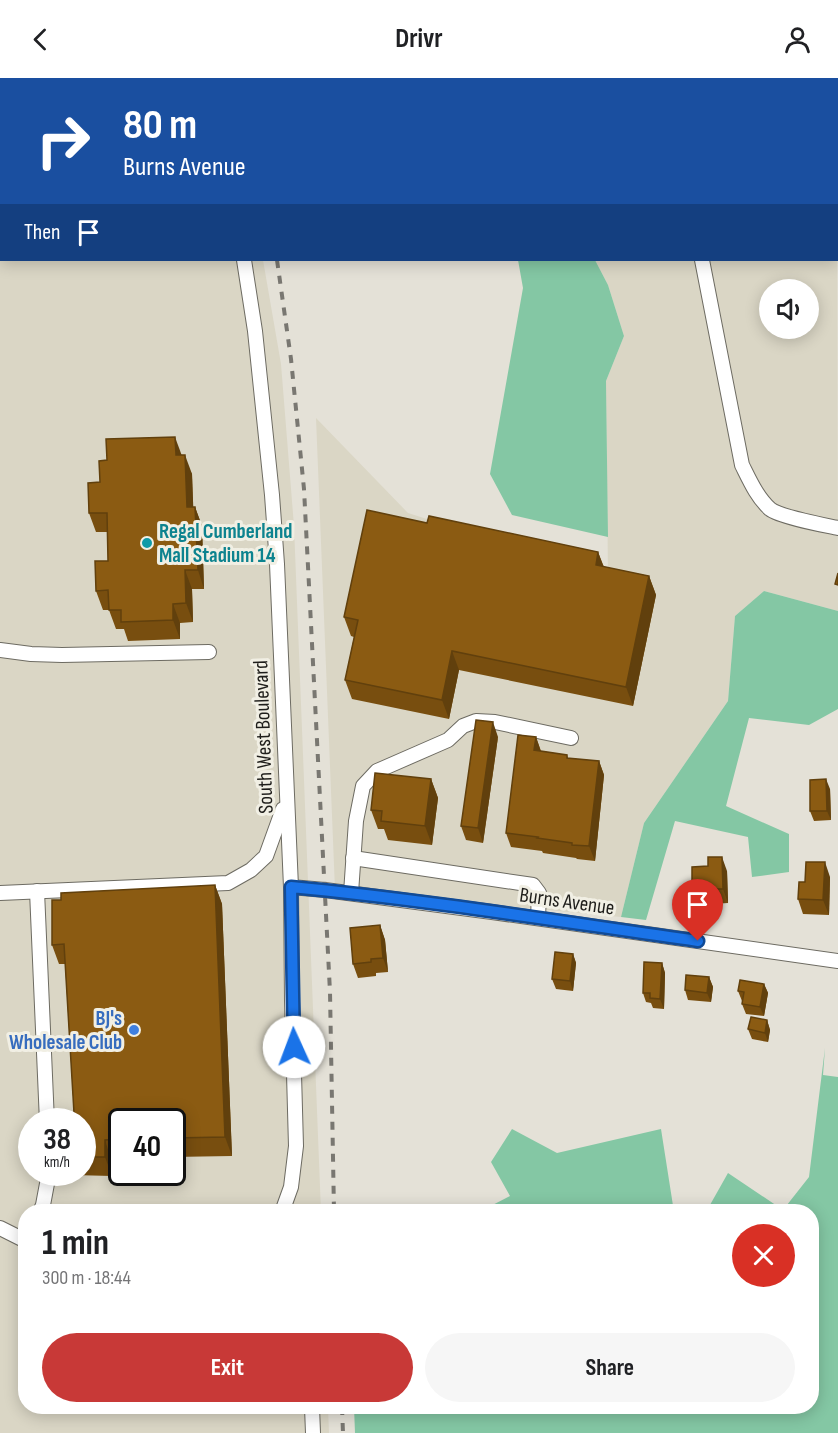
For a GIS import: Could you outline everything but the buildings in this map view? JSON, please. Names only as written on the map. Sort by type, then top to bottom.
[{"type":"street","name":"South West Boulevard","points":[[244,261],[255,331],[272,495],[291,887],[296,1146],[291,1187],[285,1204]]},
{"type":"street","points":[[702,261],[742,465],[757,494],[772,511],[838,528]]},
{"type":"street","points":[[0,650],[62,655],[209,652]]},
{"type":"street","points":[[351,893],[356,821],[363,786],[377,771],[448,740],[463,726],[476,722],[495,722],[571,738]]},
{"type":"street","points":[[0,893],[228,883],[251,870],[266,856],[286,800]]},
{"type":"street","points":[[353,858],[533,885],[539,893],[538,918]]},
{"type":"street","name":"Burns Avenue","points":[[291,887],[837,957]]},
{"type":"street","points":[[37,891],[46,1108]]},
{"type":"street","points":[[43,1204],[47,1186]]},
{"type":"street","points":[[0,1228],[18,1237]]},
{"type":"street","points":[[312,1414],[313,1433]]},
{"type":"shaded area","points":[[0,261],[263,261],[281,364],[294,526],[321,1204],[18,1204],[18,1414],[328,1414],[329,1433],[0,1433]]},
{"type":"shaded area","points":[[596,261],[837,261],[838,611],[764,591],[735,616],[728,701],[644,823],[621,917],[335,890],[316,418],[408,513],[608,576],[606,381],[624,336],[608,285]]},
{"type":"green space","points":[[518,261],[596,261],[608,285],[624,336],[606,381],[608,537],[512,515],[490,474],[523,288]]},
{"type":"green space","points":[[764,591],[838,611],[838,709],[809,725],[749,718],[726,806],[789,834],[789,872],[752,877],[748,837],[675,821],[646,920],[621,917],[644,823],[728,701],[735,616]]},
{"type":"green space","points":[[825,1048],[823,1075],[838,1077],[838,1433],[355,1433],[354,1414],[819,1414],[819,1204],[788,1204],[809,1177]]},
{"type":"green space","points":[[512,1129],[557,1153],[661,1129],[673,1204],[494,1204],[510,1196],[491,1162]]},
{"type":"green space","points":[[728,1173],[774,1204],[711,1204]]},
{"type":"railway","points":[[277,261],[291,359],[304,489],[330,992],[334,1204]]},
{"type":"railway","points":[[342,1414],[343,1433]]},
{"type":"place","name":"Regal Cumberland Mall Stadium 14","points":[[147,543]]},
{"type":"place","name":"BJ's Wholesale Club","points":[[134,1030]]},
{"type":"route","points":[[294,1047],[291,887],[698,941]]}]
